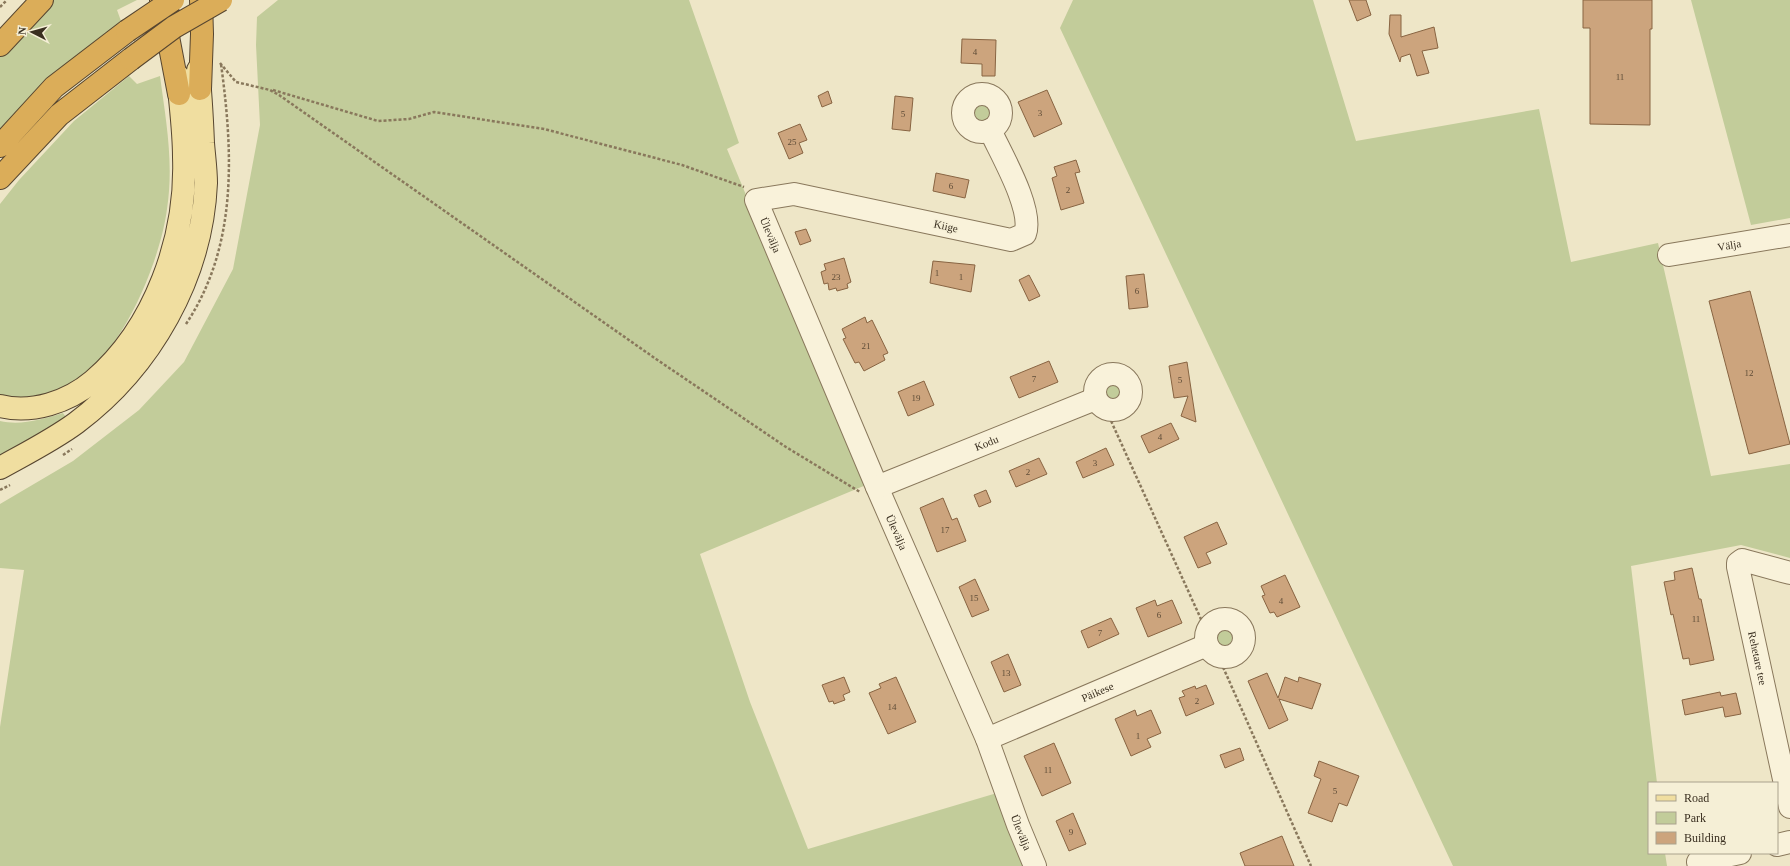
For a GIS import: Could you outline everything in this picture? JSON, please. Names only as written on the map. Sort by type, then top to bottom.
[{"type":"highway","points":[[0,45],[42,0]]},
{"type":"highway","points":[[161,0],[190,91]]},
{"type":"highway","points":[[0,146],[54,87],[127,31],[172,0]]},
{"type":"highway","points":[[190,91],[202,34],[201,0]]},
{"type":"highway","points":[[0,178],[59,115],[174,27],[221,0]]},
{"type":"main road","points":[[0,468],[75,423],[105,399],[136,364],[165,323],[184,284],[196,249],[203,214],[206,182],[172,0]]},
{"type":"main road","points":[[0,406],[29,408],[60,401],[86,387],[108,368],[132,339],[151,308],[164,278],[174,243],[181,202],[190,91],[191,0]]},
{"type":"street","name":"Kiige","points":[[756,200],[794,194],[1011,240],[1025,234],[1028,227],[1027,218],[1023,203],[990,130]]},
{"type":"street","name":"Ülevälja","points":[[756,200],[878,491],[987,739],[1018,825],[1036,866]]},
{"type":"street","name":"Välja","points":[[1669,255],[1790,235]]},
{"type":"street","name":"Kodu","points":[[878,491],[1101,404]]},
{"type":"street","name":"Rehetare tee","points":[[1790,573],[1742,560],[1738,563],[1790,807]]},
{"type":"street","name":"Päikese","points":[[987,739],[1211,644]]},
{"type":"street","points":[[1778,845],[1790,842]]},
{"type":"street","points":[[1698,862],[1735,854]]},
{"type":"path","points":[[0,7],[7,0]]},
{"type":"path","points":[[220,63],[236,82],[270,90],[378,121],[409,119],[434,112],[570,135],[632,151],[654,159],[682,165],[705,174],[731,181],[749,190],[756,200]]},
{"type":"path","points":[[270,90],[471,228],[649,355],[786,447],[859,492],[878,491]]},
{"type":"path","points":[[1101,404],[1311,866]]},
{"type":"green space","points":[[52,0],[137,0],[117,10],[121,21],[50,79],[0,132],[0,56]]},
{"type":"green space","points":[[278,0],[689,0],[739,143],[727,149],[866,485],[700,554],[750,702],[808,849],[997,793],[1027,866],[0,866],[0,727],[24,570],[0,568],[0,504],[73,461],[139,410],[184,362],[233,269],[260,125],[256,45],[257,17]]},
{"type":"green space","points":[[1073,0],[1313,0],[1356,141],[1539,109],[1571,262],[1658,243],[1711,476],[1790,464],[1790,558],[1741,545],[1631,566],[1657,782],[1648,782],[1648,854],[1665,854],[1667,866],[1453,866],[1060,28]]},
{"type":"green space","points":[[1691,0],[1790,0],[1790,218],[1751,225]]},
{"type":"green space","points":[[129,76],[137,84],[160,76],[167,126],[170,175],[167,209],[156,256],[146,282],[135,308],[121,332],[105,354],[88,372],[70,385],[37,396],[13,399],[0,396],[0,204],[19,180],[74,121]]},
{"type":"green space","points":[[982,100],[991,103],[994,112],[991,121],[982,124],[973,121],[970,112],[973,103]]},
{"type":"green space","points":[[1114,379],[1123,383],[1127,392],[1123,401],[1114,405],[1105,401],[1101,392],[1105,383]]},
{"type":"green space","points":[[63,413],[68,420],[0,456],[0,421],[16,423],[24,422]]},
{"type":"green space","points":[[1226,626],[1235,629],[1238,638],[1235,647],[1226,650],[1217,647],[1214,638],[1217,629]]},
{"type":"building","points":[[1349,0],[1366,0],[1371,15],[1357,21]]},
{"type":"building","points":[[1583,0],[1652,0],[1652,29],[1650,29],[1650,125],[1590,124],[1590,28],[1583,28]]},
{"type":"building","points":[[1390,15],[1401,15],[1401,37],[1434,27],[1438,48],[1422,51],[1429,73],[1417,76],[1410,54],[1401,57],[1400,62],[1389,34]]},
{"type":"building","points":[[962,39],[996,40],[995,76],[982,76],[982,64],[961,63]]},
{"type":"building","points":[[1047,90],[1062,124],[1034,137],[1018,102]]},
{"type":"building","points":[[828,91],[832,103],[822,107],[818,96]]},
{"type":"building","points":[[895,96],[913,98],[910,131],[892,129]]},
{"type":"building","points":[[800,124],[807,140],[799,143],[803,153],[789,159],[778,133]]},
{"type":"building","points":[[1076,160],[1080,172],[1075,173],[1084,203],[1061,210],[1052,178],[1057,176],[1054,167]]},
{"type":"building","points":[[936,173],[969,180],[965,198],[933,191]]},
{"type":"building","points":[[806,229],[811,241],[800,245],[795,232]]},
{"type":"building","points":[[844,258],[851,282],[847,284],[848,288],[837,291],[836,288],[829,290],[828,283],[824,284],[821,272],[826,270],[824,264]]},
{"type":"building","points":[[933,261],[975,265],[971,292],[930,283]]},
{"type":"building","points":[[1144,274],[1148,307],[1129,309],[1126,276]]},
{"type":"building","points":[[1029,275],[1040,296],[1029,301],[1019,280]]},
{"type":"building","points":[[1750,291],[1790,444],[1749,454],[1709,301]]},
{"type":"building","points":[[865,317],[867,323],[872,320],[888,353],[883,355],[885,360],[864,371],[859,362],[855,363],[843,339],[846,338],[842,329]]},
{"type":"building","points":[[1049,361],[1058,382],[1019,398],[1010,377]]},
{"type":"building","points":[[1187,362],[1196,422],[1181,416],[1188,396],[1174,398],[1169,366]]},
{"type":"building","points":[[924,381],[934,405],[908,416],[898,392]]},
{"type":"building","points":[[1171,423],[1179,439],[1149,453],[1141,436]]},
{"type":"building","points":[[1106,448],[1114,465],[1083,478],[1076,462]]},
{"type":"building","points":[[1039,458],[1047,474],[1016,487],[1009,471]]},
{"type":"building","points":[[986,490],[991,502],[979,507],[974,495]]},
{"type":"building","points":[[943,498],[952,520],[957,518],[966,541],[937,552],[920,508]]},
{"type":"building","points":[[1217,522],[1227,544],[1206,553],[1211,563],[1198,568],[1184,537]]},
{"type":"building","points":[[1692,568],[1699,599],[1701,599],[1714,660],[1690,665],[1689,658],[1683,659],[1664,582],[1675,580],[1674,572]]},
{"type":"building","points":[[1285,575],[1300,607],[1277,617],[1274,612],[1270,613],[1262,596],[1265,595],[1261,586]]},
{"type":"building","points":[[975,579],[989,610],[972,617],[959,587]]},
{"type":"building","points":[[1155,600],[1157,606],[1172,600],[1182,623],[1148,637],[1136,608]]},
{"type":"building","points":[[1111,618],[1119,634],[1088,648],[1081,631]]},
{"type":"building","points":[[1008,654],[1021,685],[1004,692],[991,662]]},
{"type":"building","points":[[1267,673],[1278,698],[1285,677],[1298,682],[1299,677],[1321,684],[1312,709],[1279,699],[1288,720],[1269,729],[1248,681]]},
{"type":"building","points":[[844,677],[850,692],[843,695],[845,700],[834,704],[833,701],[829,702],[822,685]]},
{"type":"building","points":[[896,677],[916,722],[888,734],[869,693],[881,688],[879,684]]},
{"type":"building","points":[[1206,685],[1214,704],[1186,716],[1179,698],[1185,696],[1182,691],[1195,686],[1196,689]]},
{"type":"building","points":[[1720,692],[1721,696],[1736,693],[1741,714],[1725,717],[1723,707],[1685,715],[1682,700]]},
{"type":"building","points":[[1135,710],[1137,716],[1151,710],[1161,733],[1147,739],[1151,747],[1131,756],[1115,719]]},
{"type":"building","points":[[1054,743],[1071,783],[1042,796],[1024,756]]},
{"type":"building","points":[[1240,748],[1244,760],[1225,768],[1220,755]]},
{"type":"building","points":[[1319,761],[1359,776],[1347,806],[1339,803],[1332,822],[1308,813],[1321,779],[1314,776]]},
{"type":"building","points":[[1073,813],[1086,844],[1069,851],[1056,821]]},
{"type":"building","points":[[1282,836],[1294,866],[1245,866],[1240,853]]}]
